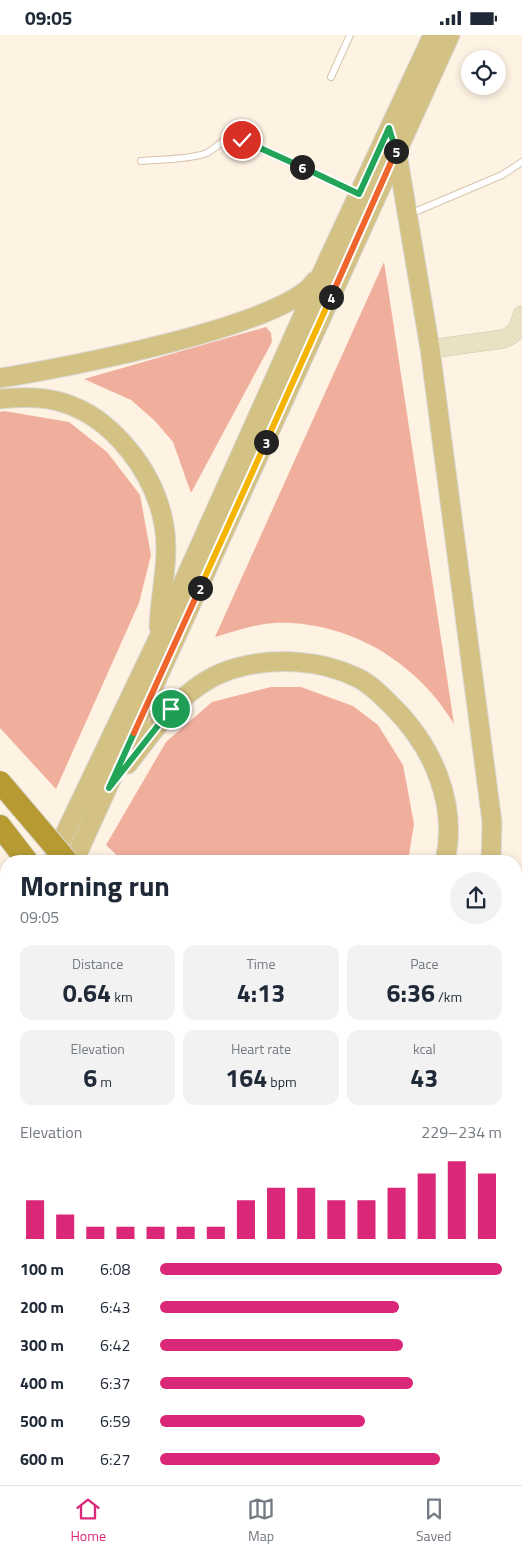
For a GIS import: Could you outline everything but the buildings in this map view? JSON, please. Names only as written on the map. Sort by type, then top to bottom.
[{"type":"highway","points":[[0,782],[62,855]]},
{"type":"highway","points":[[0,826],[23,855]]},
{"type":"main road","points":[[55,855],[158,639],[328,261],[433,35]]},
{"type":"main road","points":[[77,855],[450,35]]},
{"type":"main road","points":[[389,128],[397,149],[430,349],[492,822],[490,855]]},
{"type":"main road","points":[[0,378],[50,370],[192,336],[255,317],[286,304],[310,288],[328,261]]},
{"type":"main road","points":[[0,399],[31,397],[61,402],[96,419],[130,453],[150,481],[161,511],[166,547],[158,639]]},
{"type":"main road","points":[[109,788],[171,709],[203,683],[235,668],[260,663],[296,661],[329,667],[359,678],[381,695],[409,723],[427,751],[441,781],[449,816],[446,855]]},
{"type":"street","points":[[430,349],[503,339],[512,336],[518,329],[522,315]]},
{"type":"lane","points":[[331,77],[350,35]]},
{"type":"lane","points":[[141,161],[201,155],[212,151],[224,140],[235,138],[359,194]]},
{"type":"lane","points":[[409,214],[495,178],[522,162]]},
{"type":"shaded area","points":[[384,262],[454,724],[439,702],[421,682],[378,649],[354,637],[328,629],[301,624],[274,623],[215,637]]},
{"type":"shaded area","points":[[266,327],[271,333],[272,342],[191,493],[173,442],[155,421],[131,400],[84,379]]},
{"type":"shaded area","points":[[4,411],[69,422],[107,452],[140,495],[151,555],[139,603],[56,789],[0,728],[0,412]]},
{"type":"shaded area","points":[[271,687],[301,687],[353,706],[378,725],[403,765],[414,824],[409,855],[117,855],[106,845],[166,742],[212,702]]},
{"type":"route","points":[[171,709],[109,788],[397,149],[389,128],[359,194],[242,140]]}]
